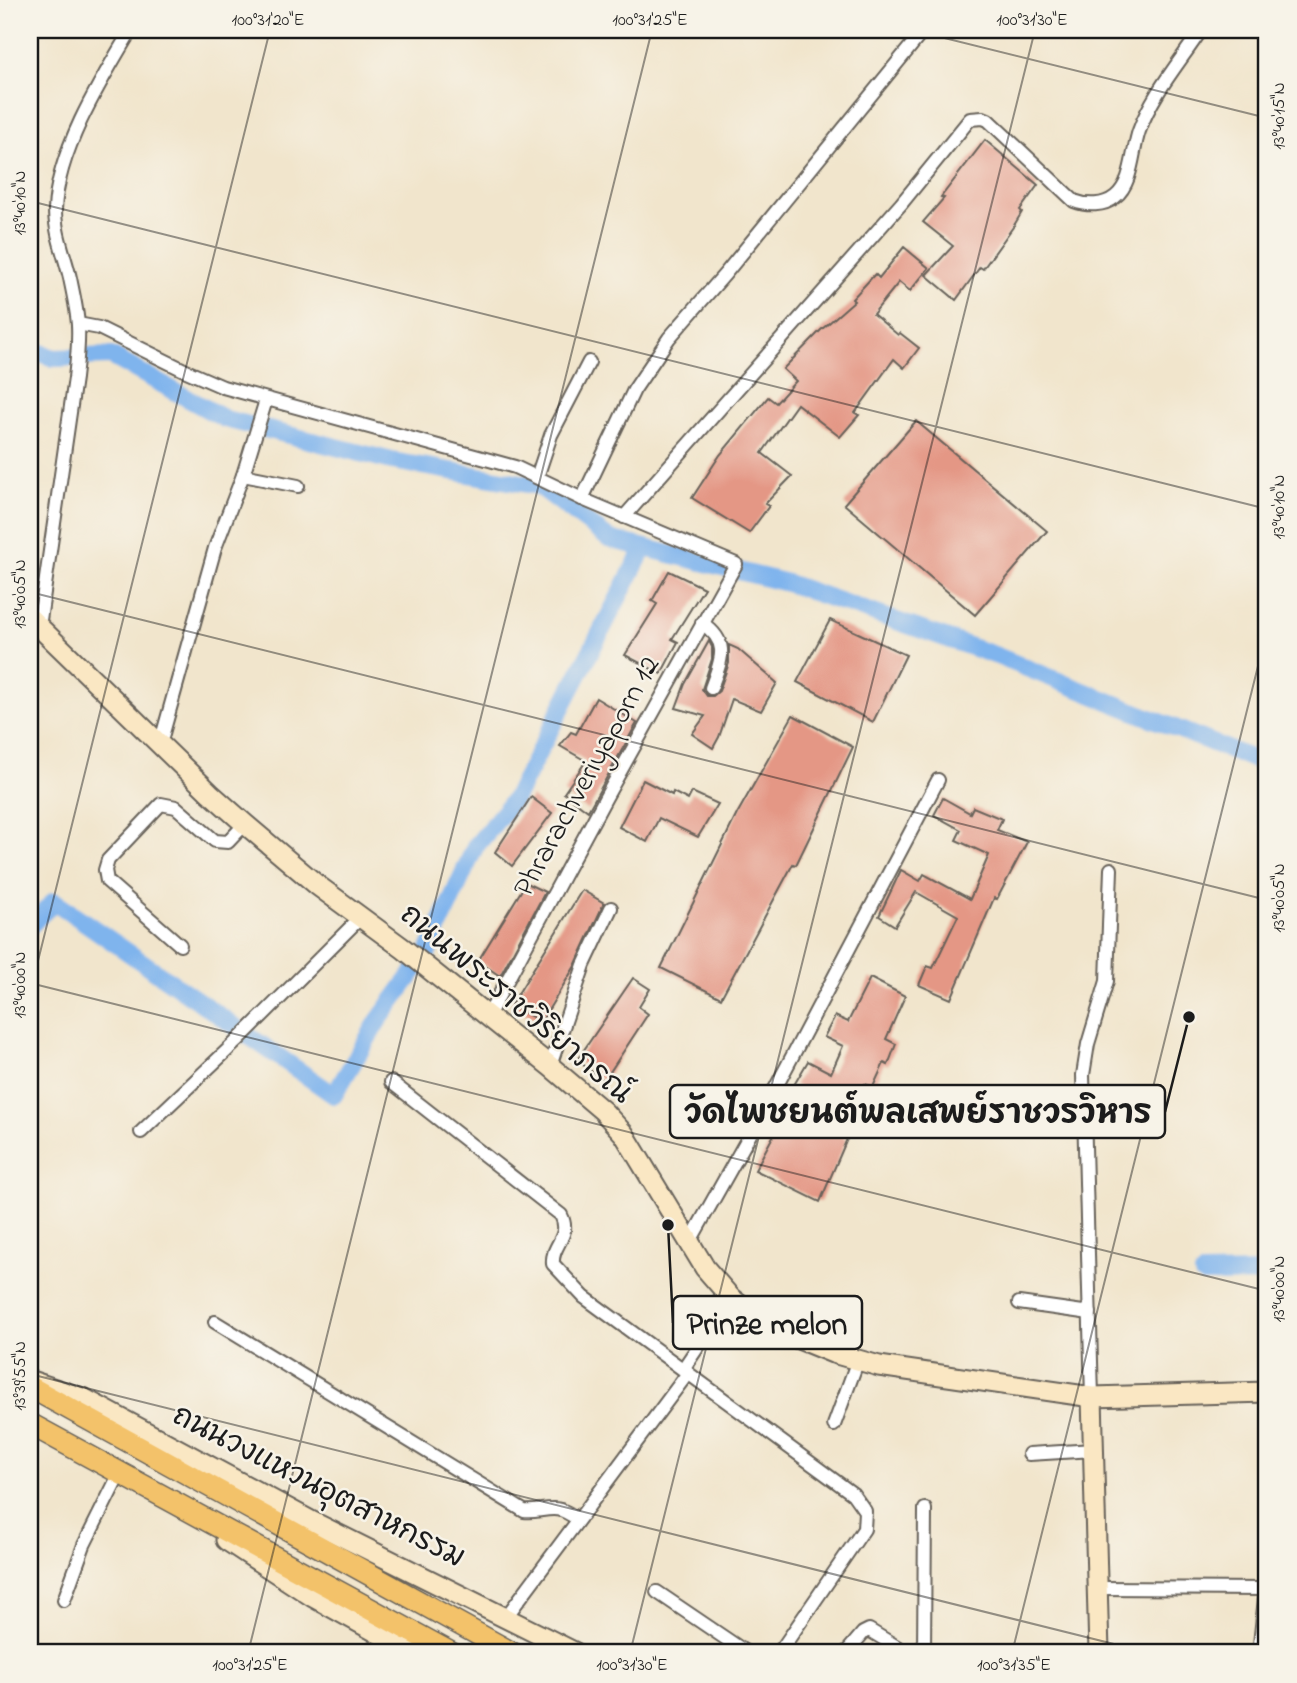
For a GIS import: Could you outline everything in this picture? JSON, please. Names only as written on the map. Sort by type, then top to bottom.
[{"type":"main road","name":"ถนนพระราชวิริยาภรณ์","points":[[34,622],[244,824],[317,885],[404,949],[579,1089],[624,1135],[705,1268],[731,1298],[767,1326],[858,1360],[900,1370],[1092,1396],[1267,1392]]},
{"type":"main road","name":"ถนนวงแหวนอุตสาหกรรม","points":[[30,1380],[85,1399],[301,1516],[576,1653]]},
{"type":"main road","name":"ถนนวงแหวนอุตสาหกรรม","points":[[30,1387],[512,1653]]},
{"type":"main road","points":[[1092,1396],[1099,1653]]},
{"type":"main road","points":[[30,1424],[447,1652]]},
{"type":"main road","points":[[129,1477],[313,1597],[414,1653]]},
{"type":"street","points":[[34,622],[78,348],[78,324],[55,212],[57,197],[64,165],[83,118],[131,30]]},
{"type":"street","points":[[582,499],[634,390],[669,338],[924,30]]},
{"type":"street","points":[[78,324],[99,328],[223,387],[488,458],[624,517],[901,204],[970,119],[988,120],[1074,201],[1086,205],[1099,204],[1115,197],[1125,184],[1139,130],[1152,102],[1202,30]]},
{"type":"street","points":[[537,477],[551,435],[589,362]]},
{"type":"street","points":[[160,744],[215,548],[243,475],[266,400]]},
{"type":"street","points":[[243,475],[298,486]]},
{"type":"street","name":"Phrarachveriyaporn 12","points":[[488,1016],[735,566],[624,517]]},
{"type":"street","points":[[702,623],[716,632],[721,643],[722,659],[711,688]]},
{"type":"street","points":[[690,1243],[766,1106],[938,780]]},
{"type":"street","points":[[180,946],[107,881],[105,870],[108,860],[161,804],[176,807],[215,841],[221,843],[228,842],[244,824]]},
{"type":"street","points":[[1092,1396],[1083,1075],[1088,1044],[1107,981],[1111,869]]},
{"type":"street","points":[[550,1066],[584,965],[611,908]]},
{"type":"street","points":[[141,1132],[361,917]]},
{"type":"street","points":[[391,1082],[561,1215],[565,1231],[552,1258],[553,1264],[584,1297],[853,1494],[865,1511],[864,1529],[779,1653]]},
{"type":"street","points":[[506,1617],[686,1371],[731,1298]]},
{"type":"street","points":[[1019,1303],[1090,1313]]},
{"type":"street","points":[[215,1322],[524,1511],[536,1513],[545,1509],[560,1509],[578,1520]]},
{"type":"street","points":[[834,1425],[858,1360]]},
{"type":"street","points":[[1029,1454],[1094,1450]]},
{"type":"street","points":[[64,1600],[84,1545],[129,1477]]},
{"type":"street","points":[[924,1653],[925,1508]]},
{"type":"street","points":[[1098,1588],[1267,1589],[1259,1653]]},
{"type":"street","points":[[657,1592],[747,1653]]},
{"type":"street","points":[[846,1653],[863,1633],[869,1630],[907,1653]]},
{"type":"building","points":[[985,140],[1038,185],[1020,210],[1022,212],[1013,227],[983,269],[980,267],[956,300],[926,275],[953,246],[923,222],[944,198],[941,197]]},
{"type":"building","points":[[904,247],[929,268],[910,291],[899,282],[873,314],[919,348],[904,368],[894,359],[855,413],[859,415],[840,437],[797,404],[762,453],[792,476],[765,504],[769,506],[749,533],[692,498],[720,455],[768,397],[776,403],[796,381],[783,369],[854,301],[852,299],[875,274],[879,278]]},
{"type":"building","points":[[916,421],[1047,531],[975,615],[844,504]]},
{"type":"building","points":[[669,571],[704,588],[672,639],[678,642],[661,674],[625,655],[657,604],[652,601]]},
{"type":"building","points":[[830,620],[906,655],[873,722],[797,682]]},
{"type":"building","points":[[709,641],[712,659],[702,689],[707,696],[713,696],[719,691],[729,663],[729,645],[738,649],[777,683],[761,711],[732,699],[713,748],[692,734],[705,716],[676,708],[685,684]]},
{"type":"building","points":[[596,698],[637,723],[588,811],[564,793],[586,761],[560,746],[571,732],[576,734]]},
{"type":"building","points":[[793,715],[853,747],[796,865],[793,864],[721,998],[661,968],[737,814]]},
{"type":"building","points":[[643,780],[672,795],[673,792],[688,800],[692,792],[718,804],[698,837],[659,818],[647,842],[619,827]]},
{"type":"building","points":[[531,797],[552,813],[512,866],[495,852]]},
{"type":"building","points":[[943,798],[970,813],[973,807],[1002,819],[997,830],[1027,842],[997,899],[994,898],[951,999],[919,985],[927,966],[933,968],[958,916],[916,892],[895,926],[879,916],[901,870],[920,881],[924,874],[970,899],[989,855],[956,840],[961,830],[934,815]]},
{"type":"building","points":[[526,883],[545,892],[500,976],[478,961]]},
{"type":"building","points":[[582,890],[604,903],[575,966],[541,1022],[511,1005]]},
{"type":"building","points":[[633,978],[650,989],[639,1007],[648,1014],[604,1081],[577,1060]]},
{"type":"building","points":[[870,978],[905,996],[886,1039],[896,1044],[888,1065],[884,1063],[873,1087],[865,1084],[856,1113],[794,1085],[808,1061],[831,1073],[843,1046],[824,1037],[835,1016],[848,1022]]},
{"type":"building","points":[[787,1110],[847,1139],[820,1202],[755,1170]]},
{"type":"waterway","points":[[30,349],[54,358],[111,356],[225,419],[392,461],[539,486],[609,539],[787,583],[997,656],[1267,765]]},
{"type":"waterway","points":[[30,926],[54,901],[334,1095],[378,1021],[427,954],[475,847],[515,798],[644,548]]},
{"type":"waterway","points":[[1203,1274],[1267,1273]]},
{"type":"place","name":"วัดไพชยนต์พลเสพย์ราชวรวิหาร","points":[[1189,1017]]},
{"type":"place","name":"Prinze melon","points":[[668,1225]]}]
